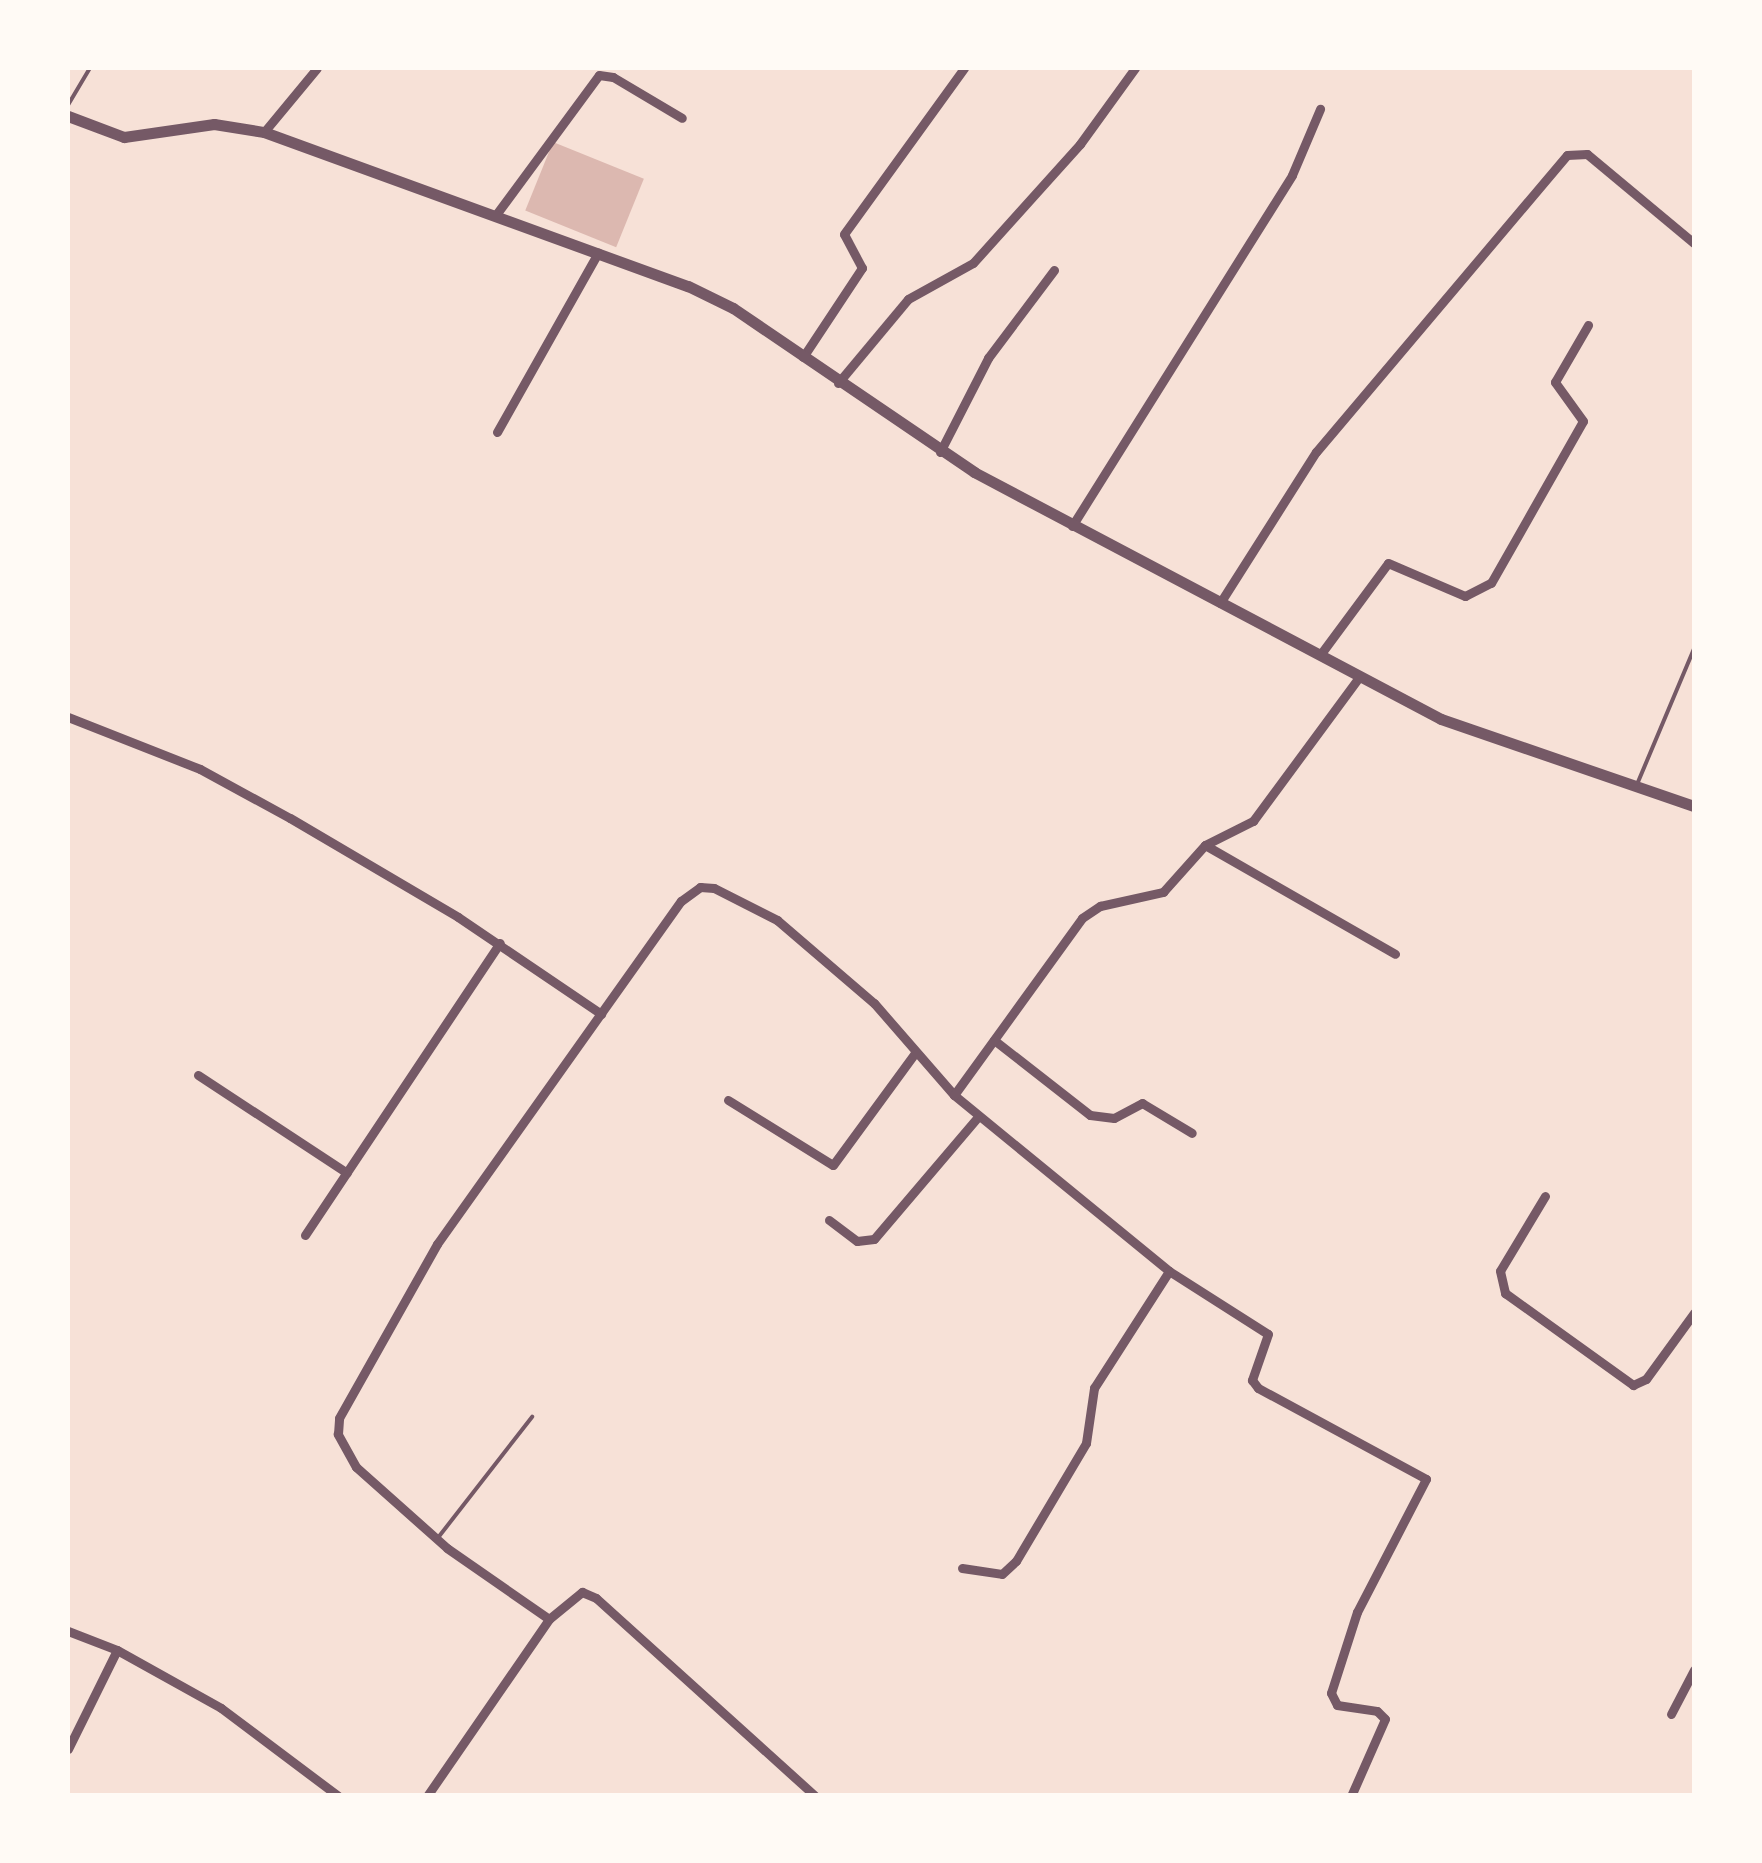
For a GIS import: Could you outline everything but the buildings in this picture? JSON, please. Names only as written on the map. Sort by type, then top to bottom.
[{"type":"street","points":[[264,132],[317,68]]},
{"type":"street","points":[[802,357],[862,268],[844,234],[964,68]]},
{"type":"street","points":[[838,383],[908,298],[974,264],[1080,144],[1135,68]]},
{"type":"street","points":[[495,216],[599,75],[614,76],[682,118]]},
{"type":"street","points":[[1072,526],[1275,203],[1320,109]]},
{"type":"street","points":[[68,116],[124,136],[214,124],[264,132],[710,295],[940,452],[1072,526],[1360,676],[1487,739],[1694,806]]},
{"type":"street","points":[[1220,603],[1316,452],[1567,154],[1587,154],[1694,243]]},
{"type":"street","points":[[497,432],[598,253]]},
{"type":"street","points":[[940,452],[988,358],[1054,270]]},
{"type":"street","points":[[1320,655],[1388,563],[1466,596],[1491,583],[1582,421],[1582,412],[1554,386],[1588,324]]},
{"type":"street","points":[[954,1096],[1082,918],[1100,906],[1163,892],[1204,845],[1262,812],[1360,676]]},
{"type":"street","points":[[68,717],[200,768],[500,944],[601,1014]]},
{"type":"street","points":[[1204,845],[1395,954]]},
{"type":"street","points":[[549,1618],[436,1538],[344,1451],[338,1434],[344,1399],[437,1244],[681,901],[700,887],[714,888],[777,920],[834,966],[978,1117],[1170,1270],[1268,1334],[1254,1384],[1426,1479],[1357,1612],[1331,1693],[1338,1706],[1377,1711],[1385,1719],[1352,1796]]},
{"type":"street","points":[[305,1235],[500,944]]},
{"type":"street","points":[[994,1040],[1090,1115],[1114,1118],[1142,1103],[1192,1133]]},
{"type":"street","points":[[728,1100],[832,1165],[915,1053]]},
{"type":"street","points":[[198,1075],[347,1173]]},
{"type":"street","points":[[829,1220],[857,1242],[874,1239],[978,1117]]},
{"type":"street","points":[[1545,1196],[1500,1271],[1505,1292],[1633,1385],[1646,1379],[1694,1312]]},
{"type":"street","points":[[962,1568],[1002,1574],[1016,1561],[1086,1443],[1094,1388],[1170,1270]]},
{"type":"street","points":[[427,1796],[549,1618],[572,1596],[596,1598],[815,1796]]},
{"type":"street","points":[[68,1631],[117,1650],[276,1744],[338,1796]]},
{"type":"street","points":[[68,1749],[117,1650]]},
{"type":"street","points":[[1671,1714],[1694,1670]]},
{"type":"lane","points":[[68,105],[90,68]]},
{"type":"lane","points":[[1636,786],[1694,649]]},
{"type":"lane","points":[[436,1538],[532,1417]]},
{"type":"shaded area","points":[[553,142],[644,179],[616,247],[525,211]]}]
